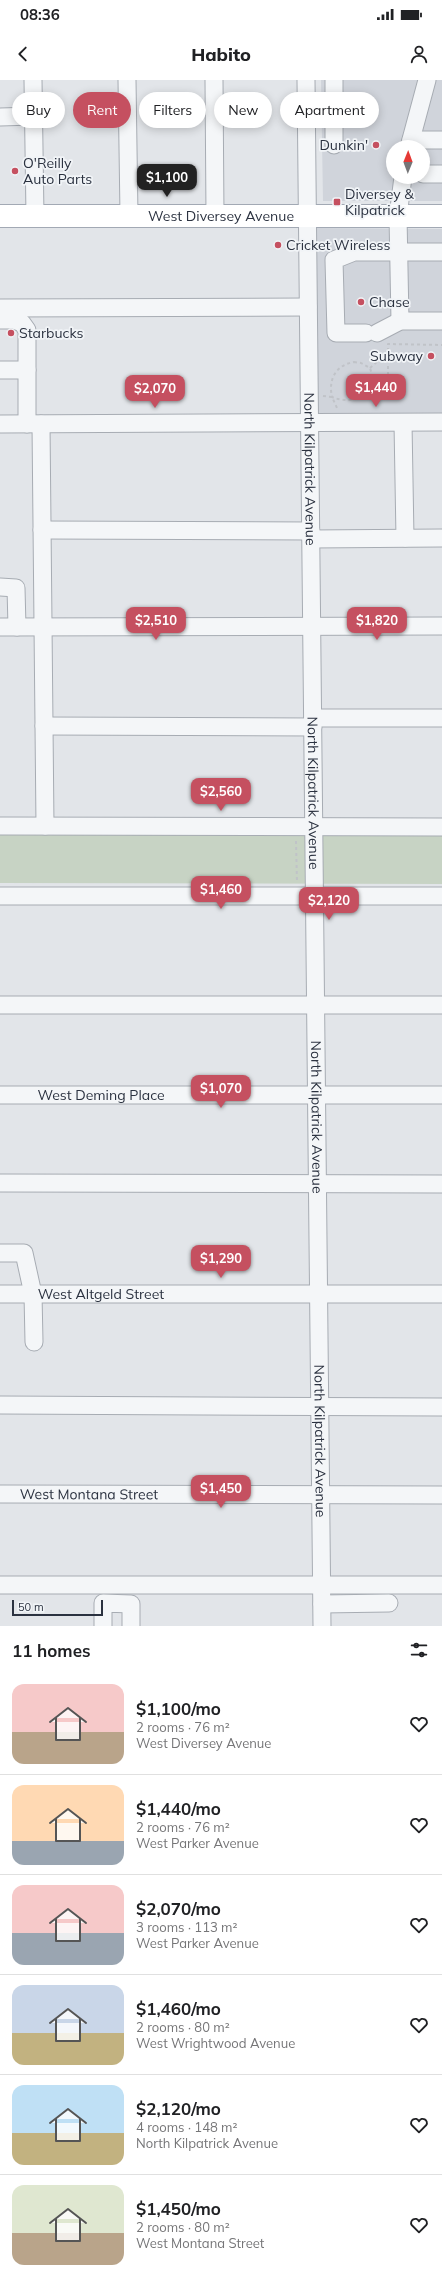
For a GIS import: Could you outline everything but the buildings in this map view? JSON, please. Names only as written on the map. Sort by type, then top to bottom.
[{"type":"main road","name":"West Diversey Avenue","points":[[0,216],[442,216]]},
{"type":"street","points":[[33,80],[33,92]]},
{"type":"street","points":[[127,80],[128,215]]},
{"type":"street","points":[[214,80],[215,216]]},
{"type":"street","name":"North Kilpatrick Avenue","points":[[306,80],[322,1626]]},
{"type":"street","points":[[334,80],[334,145]]},
{"type":"street","points":[[411,140],[427,80]]},
{"type":"street","points":[[0,117],[12,117]]},
{"type":"street","points":[[34,128],[35,216]]},
{"type":"street","points":[[430,142],[442,140]]},
{"type":"street","points":[[430,174],[442,174]]},
{"type":"street","points":[[400,321],[398,216],[402,184]]},
{"type":"street","points":[[442,252],[354,252],[334,260],[336,333],[371,333],[400,321],[442,321]]},
{"type":"street","points":[[308,282],[334,281]]},
{"type":"street","points":[[0,308],[308,307]]},
{"type":"street","points":[[0,320],[14,320],[22,323],[27,330],[27,370],[34,424],[42,530],[45,826]]},
{"type":"street","points":[[0,370],[27,370]]},
{"type":"street","points":[[0,424],[442,422]]},
{"type":"street","points":[[403,423],[405,538]]},
{"type":"street","points":[[42,530],[442,538]]},
{"type":"street","points":[[0,587],[16,588],[8,626],[442,626]]},
{"type":"street","points":[[44,726],[313,722],[442,718]]},
{"type":"street","points":[[0,826],[442,827]]},
{"type":"street","points":[[0,896],[442,896]]},
{"type":"street","points":[[0,1005],[442,1004]]},
{"type":"street","name":"West Deming Place","points":[[0,1095],[442,1095]]},
{"type":"street","points":[[0,1183],[442,1184]]},
{"type":"street","points":[[0,1253],[24,1253],[33,1294],[34,1342]]},
{"type":"street","name":"West Altgeld Street","points":[[0,1294],[442,1294]]},
{"type":"street","points":[[0,1405],[442,1407]]},
{"type":"street","name":"West Montana Street","points":[[0,1494],[442,1495]]},
{"type":"street","points":[[0,1585],[20,1581],[442,1585]]},
{"type":"street","points":[[103,1626],[103,1603],[131,1604],[131,1626]]},
{"type":"street","points":[[322,1604],[389,1603]]},
{"type":"path","points":[[388,381],[388,344],[442,344]]},
{"type":"path","points":[[370,368],[387,352]]},
{"type":"path","points":[[323,396],[332,397],[337,399],[353,398],[365,395],[373,384],[373,377],[370,368],[362,363],[354,362],[340,367],[331,381],[332,397],[337,408]]},
{"type":"path","points":[[296,834],[297,886]]},
{"type":"shaded area","points":[[321,80],[442,80],[442,201],[323,201],[322,128],[379,128],[379,92],[321,92]]},
{"type":"shaded area","points":[[316,228],[442,229],[442,413],[317,414]]},
{"type":"green space","points":[[0,833],[442,834],[442,884],[0,883]]},
{"type":"place","name":"Dunkin'","points":[[376,145]]},
{"type":"place","name":"O'Reilly Auto Parts","points":[[15,171]]},
{"type":"place","name":"Diversey & Kilpatrick","points":[[337,202]]},
{"type":"place","name":"Cricket Wireless","points":[[278,245]]},
{"type":"place","name":"Chase","points":[[361,302]]},
{"type":"place","name":"Starbucks","points":[[11,333]]},
{"type":"place","name":"Subway","points":[[431,356]]}]
